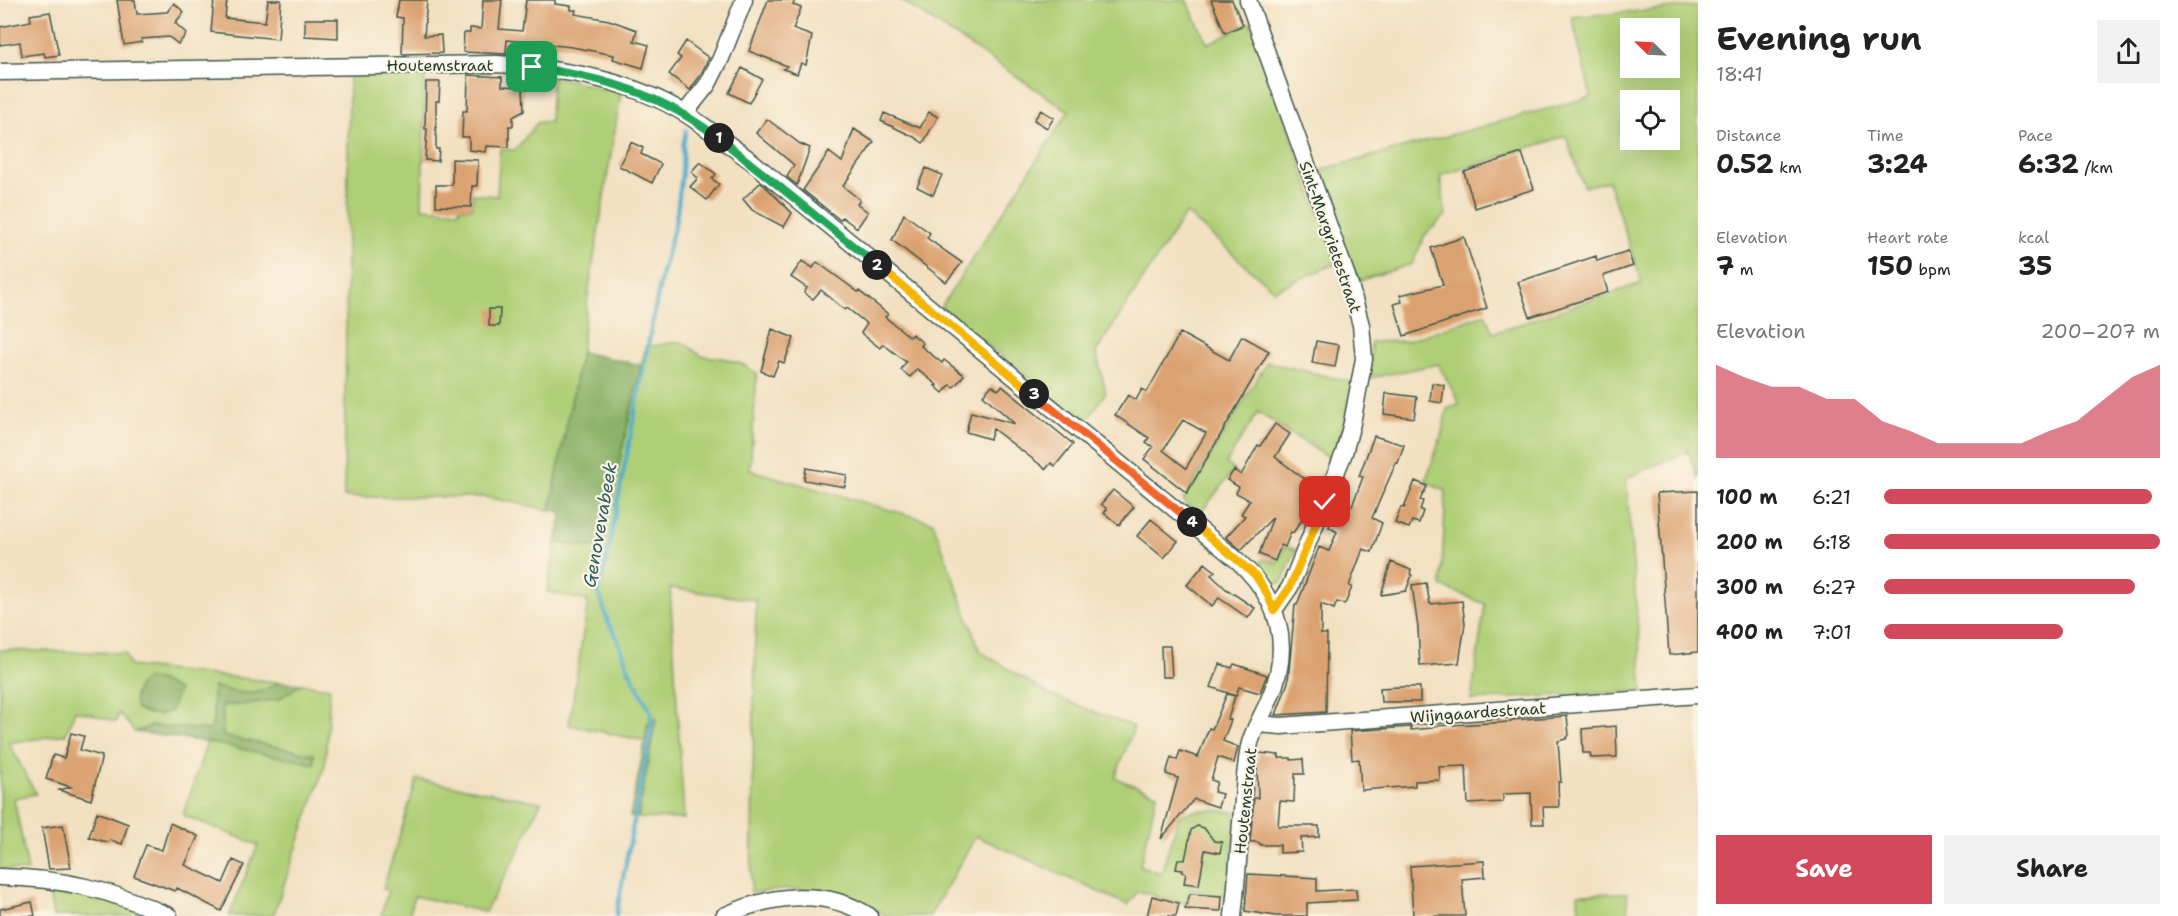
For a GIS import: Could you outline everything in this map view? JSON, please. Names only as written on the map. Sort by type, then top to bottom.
[{"type":"street","points":[[685,113],[708,84],[744,0]]},
{"type":"street","name":"Sint-Margrietestraat","points":[[1248,0],[1350,285],[1361,326],[1364,358],[1358,397],[1344,453],[1290,587],[1274,610]]},
{"type":"street","name":"Houtemstraat","points":[[0,72],[497,64],[600,78],[647,95],[685,113],[750,160],[1255,575],[1274,610],[1280,634],[1280,658],[1276,682],[1249,744],[1233,916]]},
{"type":"street","name":"Wijngaardestraat","points":[[1258,724],[1281,726],[1698,695]]},
{"type":"street","points":[[0,877],[61,880],[80,884],[114,894],[169,916]]},
{"type":"street","points":[[724,916],[754,903],[801,897],[826,899],[844,904],[869,916]]},
{"type":"green space","points":[[901,0],[1186,0],[1208,44],[1250,22],[1337,263],[1274,290],[1186,213],[1096,352],[1106,392],[1085,424],[941,307],[1069,111]]},
{"type":"green space","points":[[1698,6],[1698,478],[1688,451],[1626,478],[1643,691],[1471,700],[1485,604],[1441,586],[1446,491],[1425,482],[1441,437],[1447,409],[1460,404],[1438,364],[1370,378],[1371,342],[1407,341],[1485,314],[1493,333],[1642,283],[1608,181],[1584,187],[1566,136],[1440,176],[1446,215],[1425,235],[1412,264],[1358,281],[1317,171],[1591,97],[1572,17]]},
{"type":"green space","points":[[425,72],[422,208],[459,211],[459,208],[472,208],[473,194],[497,196],[500,149],[515,150],[538,122],[550,122],[552,76],[621,93],[589,288],[581,352],[550,510],[485,497],[344,497],[349,76]]},
{"type":"green space","points":[[682,342],[702,356],[723,358],[744,365],[757,374],[750,470],[933,522],[980,651],[1048,694],[1134,727],[1115,778],[1157,794],[1140,866],[1161,873],[1178,819],[1183,815],[1205,810],[1236,812],[1228,895],[1206,894],[1191,889],[1186,904],[1138,891],[1128,905],[976,836],[930,916],[886,916],[843,893],[788,889],[751,893],[756,600],[670,588],[684,819],[638,818],[656,719],[647,723],[645,741],[569,725],[588,601],[547,592],[556,543],[600,547],[646,345],[654,346]]},
{"type":"green space","points":[[581,352],[641,365],[600,548],[556,543],[562,512],[550,510]]},
{"type":"green space","points":[[1267,362],[1352,382],[1347,413],[1334,461],[1258,412],[1226,463],[1234,470],[1199,515],[1183,500]]},
{"type":"green space","points":[[1288,547],[1296,550],[1284,578],[1280,583],[1274,583],[1258,565],[1263,559],[1276,563],[1282,549]]},
{"type":"green space","points":[[0,650],[125,653],[130,666],[278,682],[254,693],[213,687],[211,730],[151,726],[135,732],[119,713],[116,722],[75,711],[66,734],[9,743],[36,794],[14,798],[28,871],[0,869]]},
{"type":"green space","points":[[145,679],[159,680],[178,690],[171,711],[154,714],[136,709],[134,700],[136,692]]},
{"type":"green space","points":[[278,682],[301,684],[279,699],[241,705],[223,705],[223,736],[314,754],[314,764],[207,742],[135,732],[151,726],[211,730],[213,687],[254,693]]},
{"type":"green space","points":[[301,684],[330,688],[325,765],[273,916],[229,916],[258,845],[183,815],[207,742],[314,763],[314,754],[223,737],[223,705],[241,705],[279,699]]},
{"type":"green space","points":[[650,718],[656,719],[638,818],[630,817]]},
{"type":"green space","points":[[417,779],[541,802],[516,856],[485,912],[414,896],[409,916],[381,916],[388,890],[383,889]]},
{"type":"green space","points":[[48,887],[110,900],[150,916],[53,916]]},
{"type":"green space","points":[[1627,893],[1628,916],[1579,916],[1578,894]]},
{"type":"building","points":[[117,0],[135,0],[137,14],[167,12],[174,3],[184,12],[175,23],[186,33],[185,36],[178,44],[169,37],[141,39],[142,42],[124,45]]},
{"type":"building","points":[[214,0],[227,0],[225,18],[265,22],[268,0],[281,0],[278,39],[211,32]]},
{"type":"building","points":[[399,0],[427,0],[424,36],[441,35],[442,53],[402,54],[403,18],[396,17]]},
{"type":"building","points":[[483,0],[502,0],[499,29],[522,31],[526,0],[555,0],[555,4],[571,6],[571,10],[576,10],[575,14],[609,20],[637,30],[634,41],[649,45],[643,68],[613,59],[614,55],[572,47],[507,40],[506,54],[463,52],[464,33],[470,33],[470,28],[481,29]]},
{"type":"building","points":[[768,0],[795,0],[793,5],[801,8],[793,29],[812,36],[806,65],[801,63],[797,74],[783,69],[787,66],[749,51]]},
{"type":"building","points":[[1211,0],[1232,0],[1243,25],[1225,33]]},
{"type":"building","points":[[50,12],[59,55],[45,57],[44,53],[22,56],[20,42],[0,45],[0,27],[31,21],[30,15]]},
{"type":"building","points":[[305,19],[338,19],[338,38],[305,36]]},
{"type":"building","points":[[686,41],[709,58],[690,90],[669,74],[681,58],[677,55]]},
{"type":"building","points":[[742,68],[762,79],[749,103],[729,93]]},
{"type":"building","points":[[468,75],[502,77],[502,86],[523,87],[524,111],[513,117],[513,126],[509,126],[509,147],[487,146],[486,152],[469,150],[469,137],[462,137],[463,111],[467,111]]},
{"type":"building","points":[[426,82],[440,82],[439,101],[436,101],[438,161],[425,160]]},
{"type":"building","points":[[1041,110],[1054,118],[1047,128],[1034,120]]},
{"type":"building","points":[[929,112],[938,117],[923,143],[881,121],[884,113],[920,128]]},
{"type":"building","points":[[767,119],[803,146],[810,148],[797,185],[787,177],[794,165],[756,133]]},
{"type":"building","points":[[854,129],[874,142],[843,186],[860,200],[857,204],[868,212],[857,228],[842,217],[840,220],[803,190],[829,152],[842,162]]},
{"type":"building","points":[[631,142],[643,148],[641,154],[661,164],[652,183],[619,166]]},
{"type":"building","points":[[1522,153],[1534,189],[1475,208],[1464,172]]},
{"type":"building","points":[[452,159],[478,160],[477,186],[472,186],[471,207],[436,206],[436,185],[452,185]]},
{"type":"building","points":[[700,162],[716,174],[712,179],[719,184],[707,200],[690,187],[698,178],[691,172]]},
{"type":"building","points":[[926,168],[942,175],[933,195],[917,187]]},
{"type":"building","points":[[761,182],[792,213],[784,227],[752,210],[743,199]]},
{"type":"building","points":[[904,214],[930,233],[927,238],[962,263],[946,282],[892,240]]},
{"type":"building","points":[[1464,237],[1487,308],[1404,336],[1394,304],[1402,302],[1400,295],[1443,285],[1431,248]]},
{"type":"building","points":[[1628,251],[1633,266],[1603,276],[1608,292],[1530,317],[1518,282],[1596,256],[1597,261]]},
{"type":"building","points":[[802,261],[813,268],[817,262],[859,291],[888,314],[885,317],[910,337],[912,334],[923,343],[921,346],[942,363],[944,360],[964,375],[956,385],[953,387],[950,385],[943,393],[935,386],[937,385],[917,369],[910,377],[901,370],[906,362],[883,344],[880,348],[861,333],[867,324],[847,308],[845,310],[821,290],[813,299],[804,293],[807,288],[791,277]]},
{"type":"building","points":[[489,309],[500,309],[499,326],[489,326]]},
{"type":"building","points":[[772,329],[794,338],[784,363],[779,361],[773,376],[761,371]]},
{"type":"building","points":[[1180,333],[1229,360],[1242,336],[1269,351],[1187,493],[1144,459],[1153,447],[1146,442],[1149,438],[1115,415],[1128,395],[1136,400],[1142,389],[1147,392]],"holes":[[[1183,420],[1206,433],[1186,468],[1163,450]]]},
{"type":"building","points":[[1316,341],[1339,345],[1335,367],[1312,363]]},
{"type":"building","points":[[1432,383],[1444,385],[1442,403],[1430,401]]},
{"type":"building","points":[[992,385],[998,390],[1002,386],[1073,444],[1055,466],[1051,463],[1046,469],[993,429],[990,439],[966,432],[971,412],[1015,424],[983,395]]},
{"type":"building","points":[[1386,393],[1417,397],[1414,418],[1384,414]]},
{"type":"building","points":[[1275,424],[1290,434],[1275,457],[1318,489],[1310,508],[1293,533],[1291,532],[1285,547],[1281,545],[1275,561],[1259,554],[1273,517],[1241,550],[1226,537],[1245,516],[1241,514],[1250,500],[1236,493],[1239,487],[1227,480],[1234,470],[1241,475],[1258,445],[1260,446]]},
{"type":"building","points":[[1374,436],[1404,445],[1372,518],[1382,523],[1372,552],[1363,549],[1349,586],[1352,587],[1346,602],[1344,604],[1337,602],[1334,609],[1321,604],[1321,634],[1327,634],[1326,712],[1276,715],[1288,682],[1295,605],[1297,605],[1319,547],[1329,551],[1337,532],[1329,527],[1339,503],[1352,506],[1363,477],[1359,476]]},
{"type":"building","points":[[806,468],[847,475],[845,487],[804,480]]},
{"type":"building","points":[[1415,481],[1427,486],[1420,500],[1423,501],[1420,510],[1423,511],[1419,523],[1412,521],[1409,528],[1395,523]]},
{"type":"building","points":[[1113,490],[1134,507],[1119,525],[1104,513],[1107,509],[1101,504]]},
{"type":"building","points":[[1698,491],[1698,652],[1669,655],[1657,493]]},
{"type":"building","points":[[1151,519],[1178,541],[1164,558],[1137,536]]},
{"type":"building","points":[[1391,562],[1411,570],[1412,575],[1406,591],[1381,595]]},
{"type":"building","points":[[1205,563],[1215,571],[1211,575],[1226,589],[1255,608],[1248,618],[1219,598],[1212,606],[1187,585]]},
{"type":"building","points":[[1426,583],[1430,604],[1462,601],[1465,624],[1459,663],[1420,666],[1412,585]]},
{"type":"building","points":[[1161,646],[1170,646],[1172,677],[1162,677]]},
{"type":"building","points":[[1220,664],[1232,668],[1234,664],[1267,675],[1260,693],[1239,687],[1236,696],[1211,687]]},
{"type":"building","points":[[1420,687],[1420,702],[1381,702],[1380,688]]},
{"type":"building","points":[[1227,694],[1235,696],[1228,719],[1231,720],[1223,741],[1238,747],[1234,763],[1218,757],[1211,780],[1217,782],[1214,792],[1222,794],[1218,807],[1194,799],[1161,839],[1178,778],[1166,774],[1171,757],[1177,760],[1180,751],[1198,757],[1209,728],[1212,729]]},
{"type":"building","points":[[1567,716],[1569,735],[1566,739],[1558,741],[1561,782],[1558,782],[1559,807],[1543,807],[1544,824],[1532,824],[1531,793],[1503,794],[1503,802],[1468,804],[1466,766],[1439,767],[1440,780],[1415,781],[1415,786],[1361,790],[1359,759],[1352,760],[1350,731],[1411,727],[1411,730],[1432,728],[1432,726],[1511,722],[1511,720]]},
{"type":"building","points":[[1616,726],[1617,757],[1591,758],[1590,753],[1583,753],[1582,729]]},
{"type":"building","points":[[71,733],[84,736],[80,750],[102,756],[91,800],[59,790],[71,787],[46,779],[53,755],[64,758]]},
{"type":"building","points":[[1259,753],[1279,755],[1279,758],[1291,758],[1291,760],[1303,759],[1304,774],[1295,774],[1294,802],[1280,801],[1278,826],[1319,826],[1319,837],[1301,838],[1302,852],[1280,853],[1280,845],[1261,845],[1258,842],[1250,842],[1254,798],[1258,798]]},
{"type":"building","points":[[97,812],[128,824],[122,844],[89,837]]},
{"type":"building","points":[[170,823],[198,836],[185,865],[223,883],[233,860],[244,865],[221,911],[177,888],[175,891],[134,876],[146,845],[162,850]]},
{"type":"building","points":[[63,825],[71,868],[49,869],[42,828]]},
{"type":"building","points":[[1197,826],[1204,828],[1214,841],[1222,842],[1220,853],[1205,850],[1199,885],[1184,883],[1186,873],[1176,869],[1178,859],[1185,860],[1191,830]]},
{"type":"building","points":[[1484,861],[1485,877],[1462,879],[1465,916],[1413,916],[1410,866]]},
{"type":"building","points":[[1248,874],[1317,878],[1317,891],[1356,889],[1357,900],[1307,903],[1307,916],[1276,916],[1245,911]]},
{"type":"building","points":[[1190,894],[1222,896],[1221,911],[1185,909]]},
{"type":"building","points":[[1152,896],[1179,903],[1176,916],[1147,916]]},
{"type":"building","points":[[32,902],[35,916],[0,916],[0,909]]},
{"type":"waterway","name":"Genovevabeek","points":[[616,916],[652,725],[651,712],[629,670],[618,640],[608,622],[598,591],[605,567],[662,273],[676,220],[686,130]]},
{"type":"route","points":[[532,67],[600,78],[647,95],[685,113],[750,160],[1255,575],[1274,610],[1290,587],[1325,502]]}]
